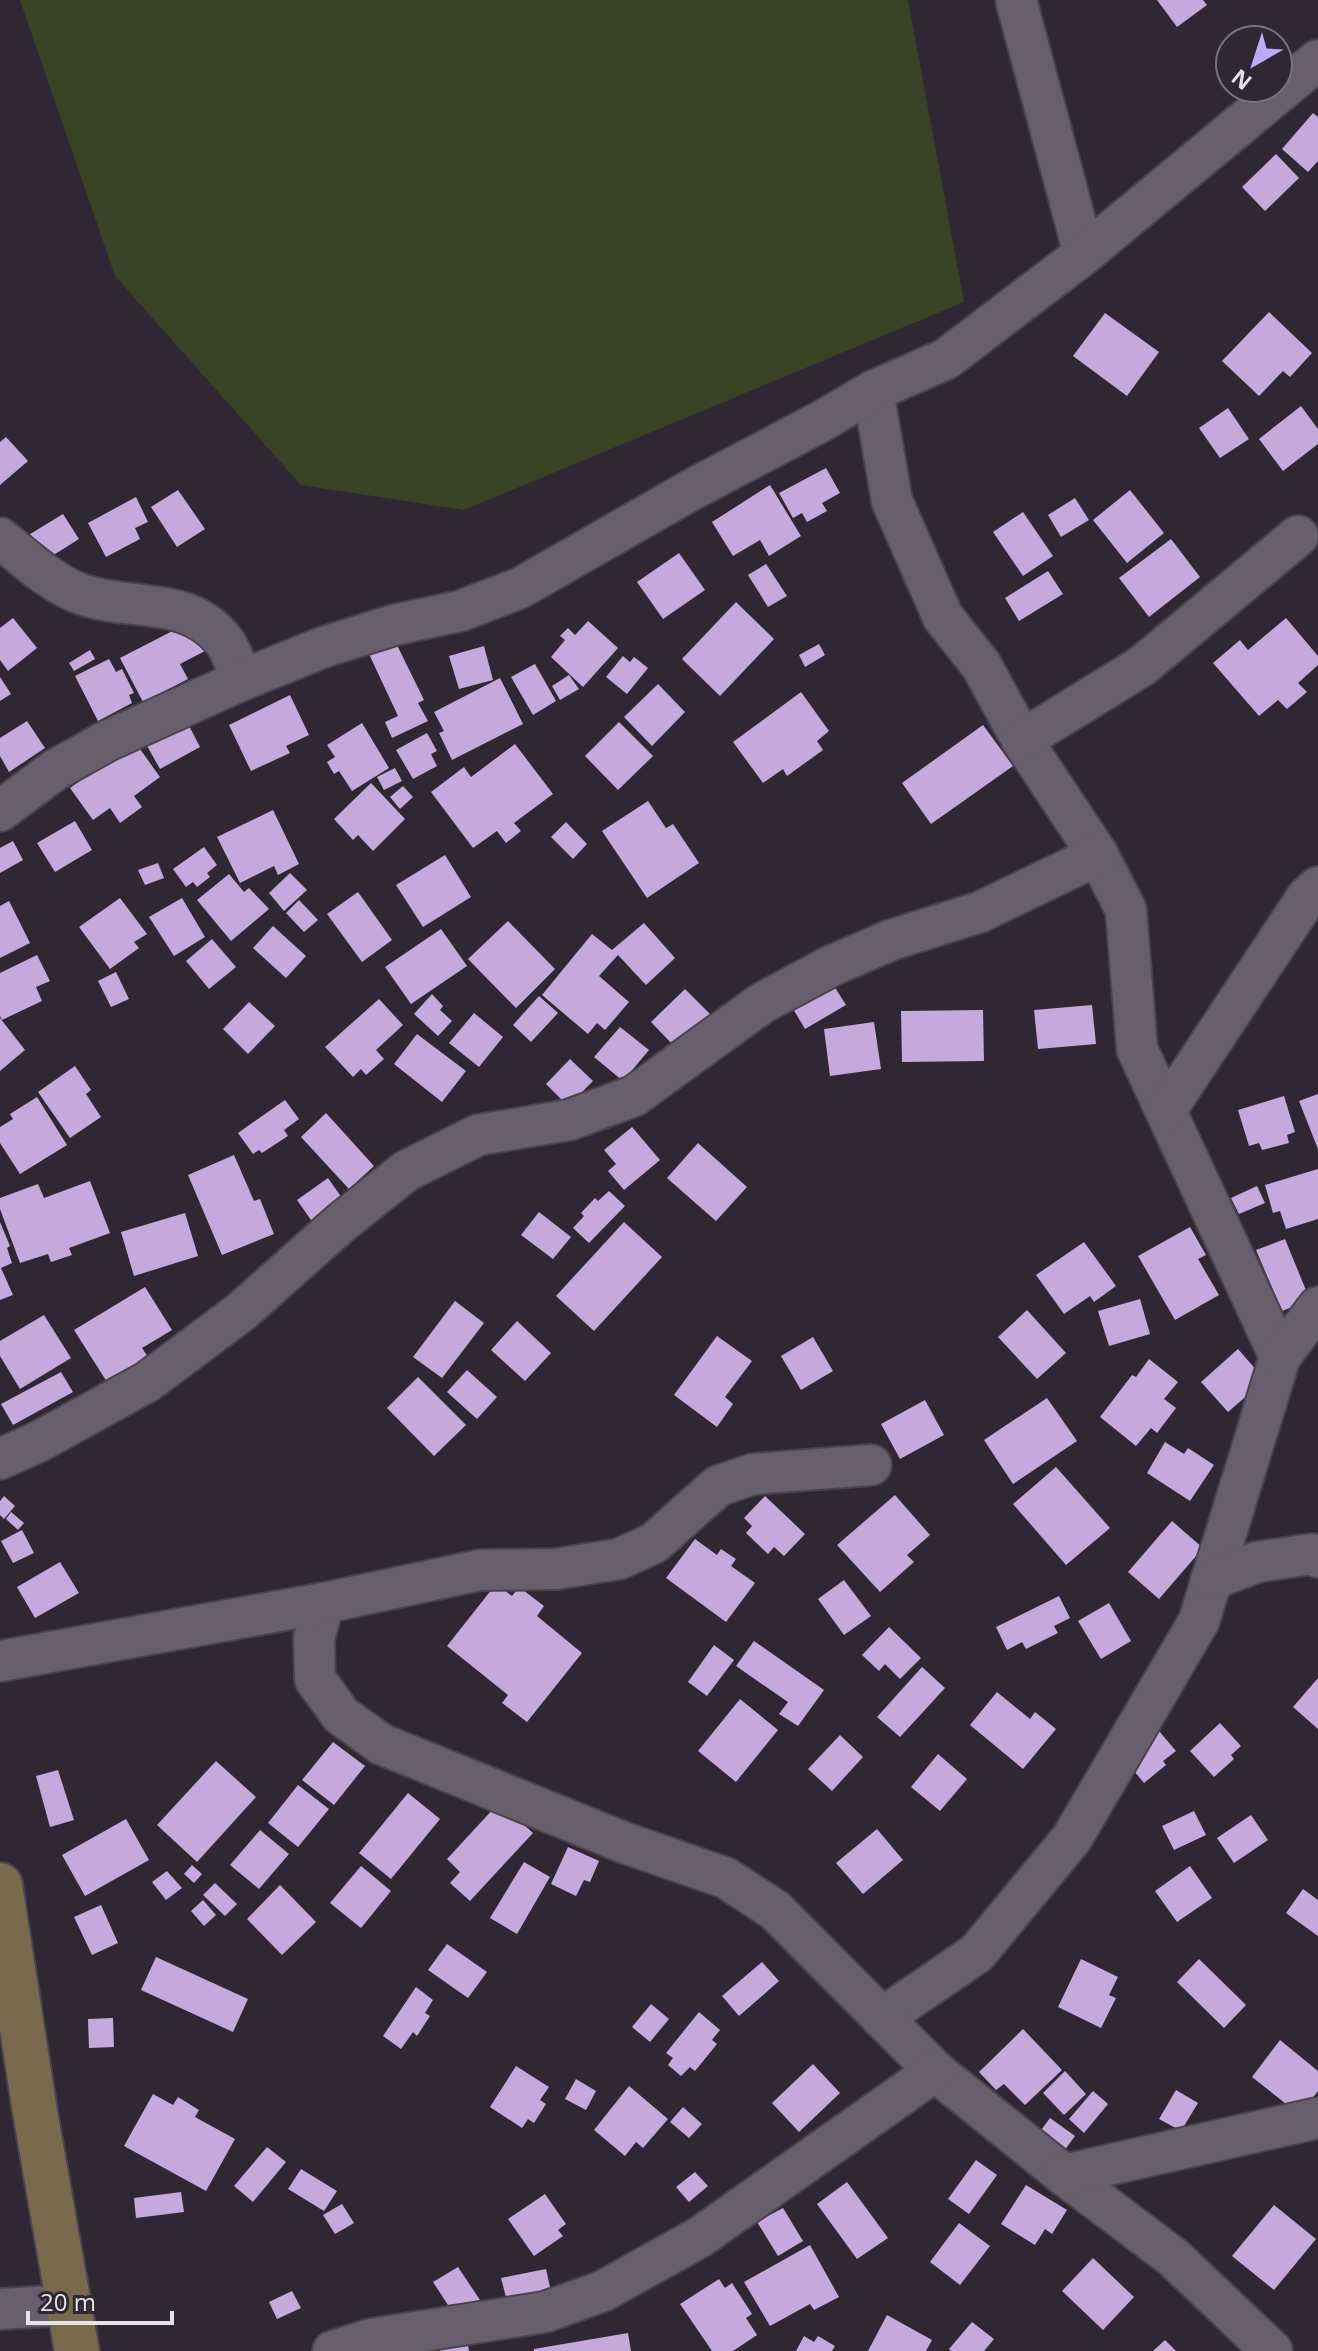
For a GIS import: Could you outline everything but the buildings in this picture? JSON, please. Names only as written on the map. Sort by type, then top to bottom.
[{"type":"street","points":[[1016,0],[1084,254]]},
{"type":"street","points":[[0,811],[55,770],[107,741],[242,680],[324,647],[394,625],[460,611],[520,588],[873,391],[946,359],[1084,254],[1318,60]]},
{"type":"street","points":[[873,391],[892,501],[943,617],[981,665],[1022,740],[1098,855],[1126,910],[1137,1049],[1280,1357]]},
{"type":"street","points":[[1022,740],[1142,666],[1298,536]]},
{"type":"street","points":[[0,538],[47,575],[81,594],[157,605],[201,619],[224,642],[242,680]]},
{"type":"street","points":[[0,1459],[38,1442],[147,1382],[242,1311],[342,1222],[406,1171],[478,1135],[569,1120],[634,1096],[762,1003],[831,966],[891,940],[980,912],[1098,855]]},
{"type":"street","points":[[1166,1110],[1307,897],[1318,887]]},
{"type":"street","points":[[882,2018],[977,1953],[1072,1838],[1199,1621],[1280,1357],[1318,1307]]},
{"type":"street","points":[[0,1661],[324,1603],[480,1570],[556,1569],[619,1559],[654,1543],[718,1486],[753,1474],[871,1465]]},
{"type":"street","points":[[1211,1580],[1257,1562],[1312,1554],[1318,1557]]},
{"type":"street","points":[[324,1603],[314,1638],[315,1679],[341,1715],[381,1744],[625,1843],[726,1878],[775,1910],[935,2071],[1064,2175],[1174,2258],[1272,2351]]},
{"type":"street","points":[[0,1885],[77,2351]]},
{"type":"street","points":[[333,2351],[371,2339],[545,2312],[603,2291],[700,2237],[935,2071]]},
{"type":"street","points":[[1064,2175],[1318,2118]]},
{"type":"street","points":[[0,2309],[68,2305]]},
{"type":"green space","points":[[20,0],[908,0],[964,302],[464,510],[301,485],[115,276]]}]
